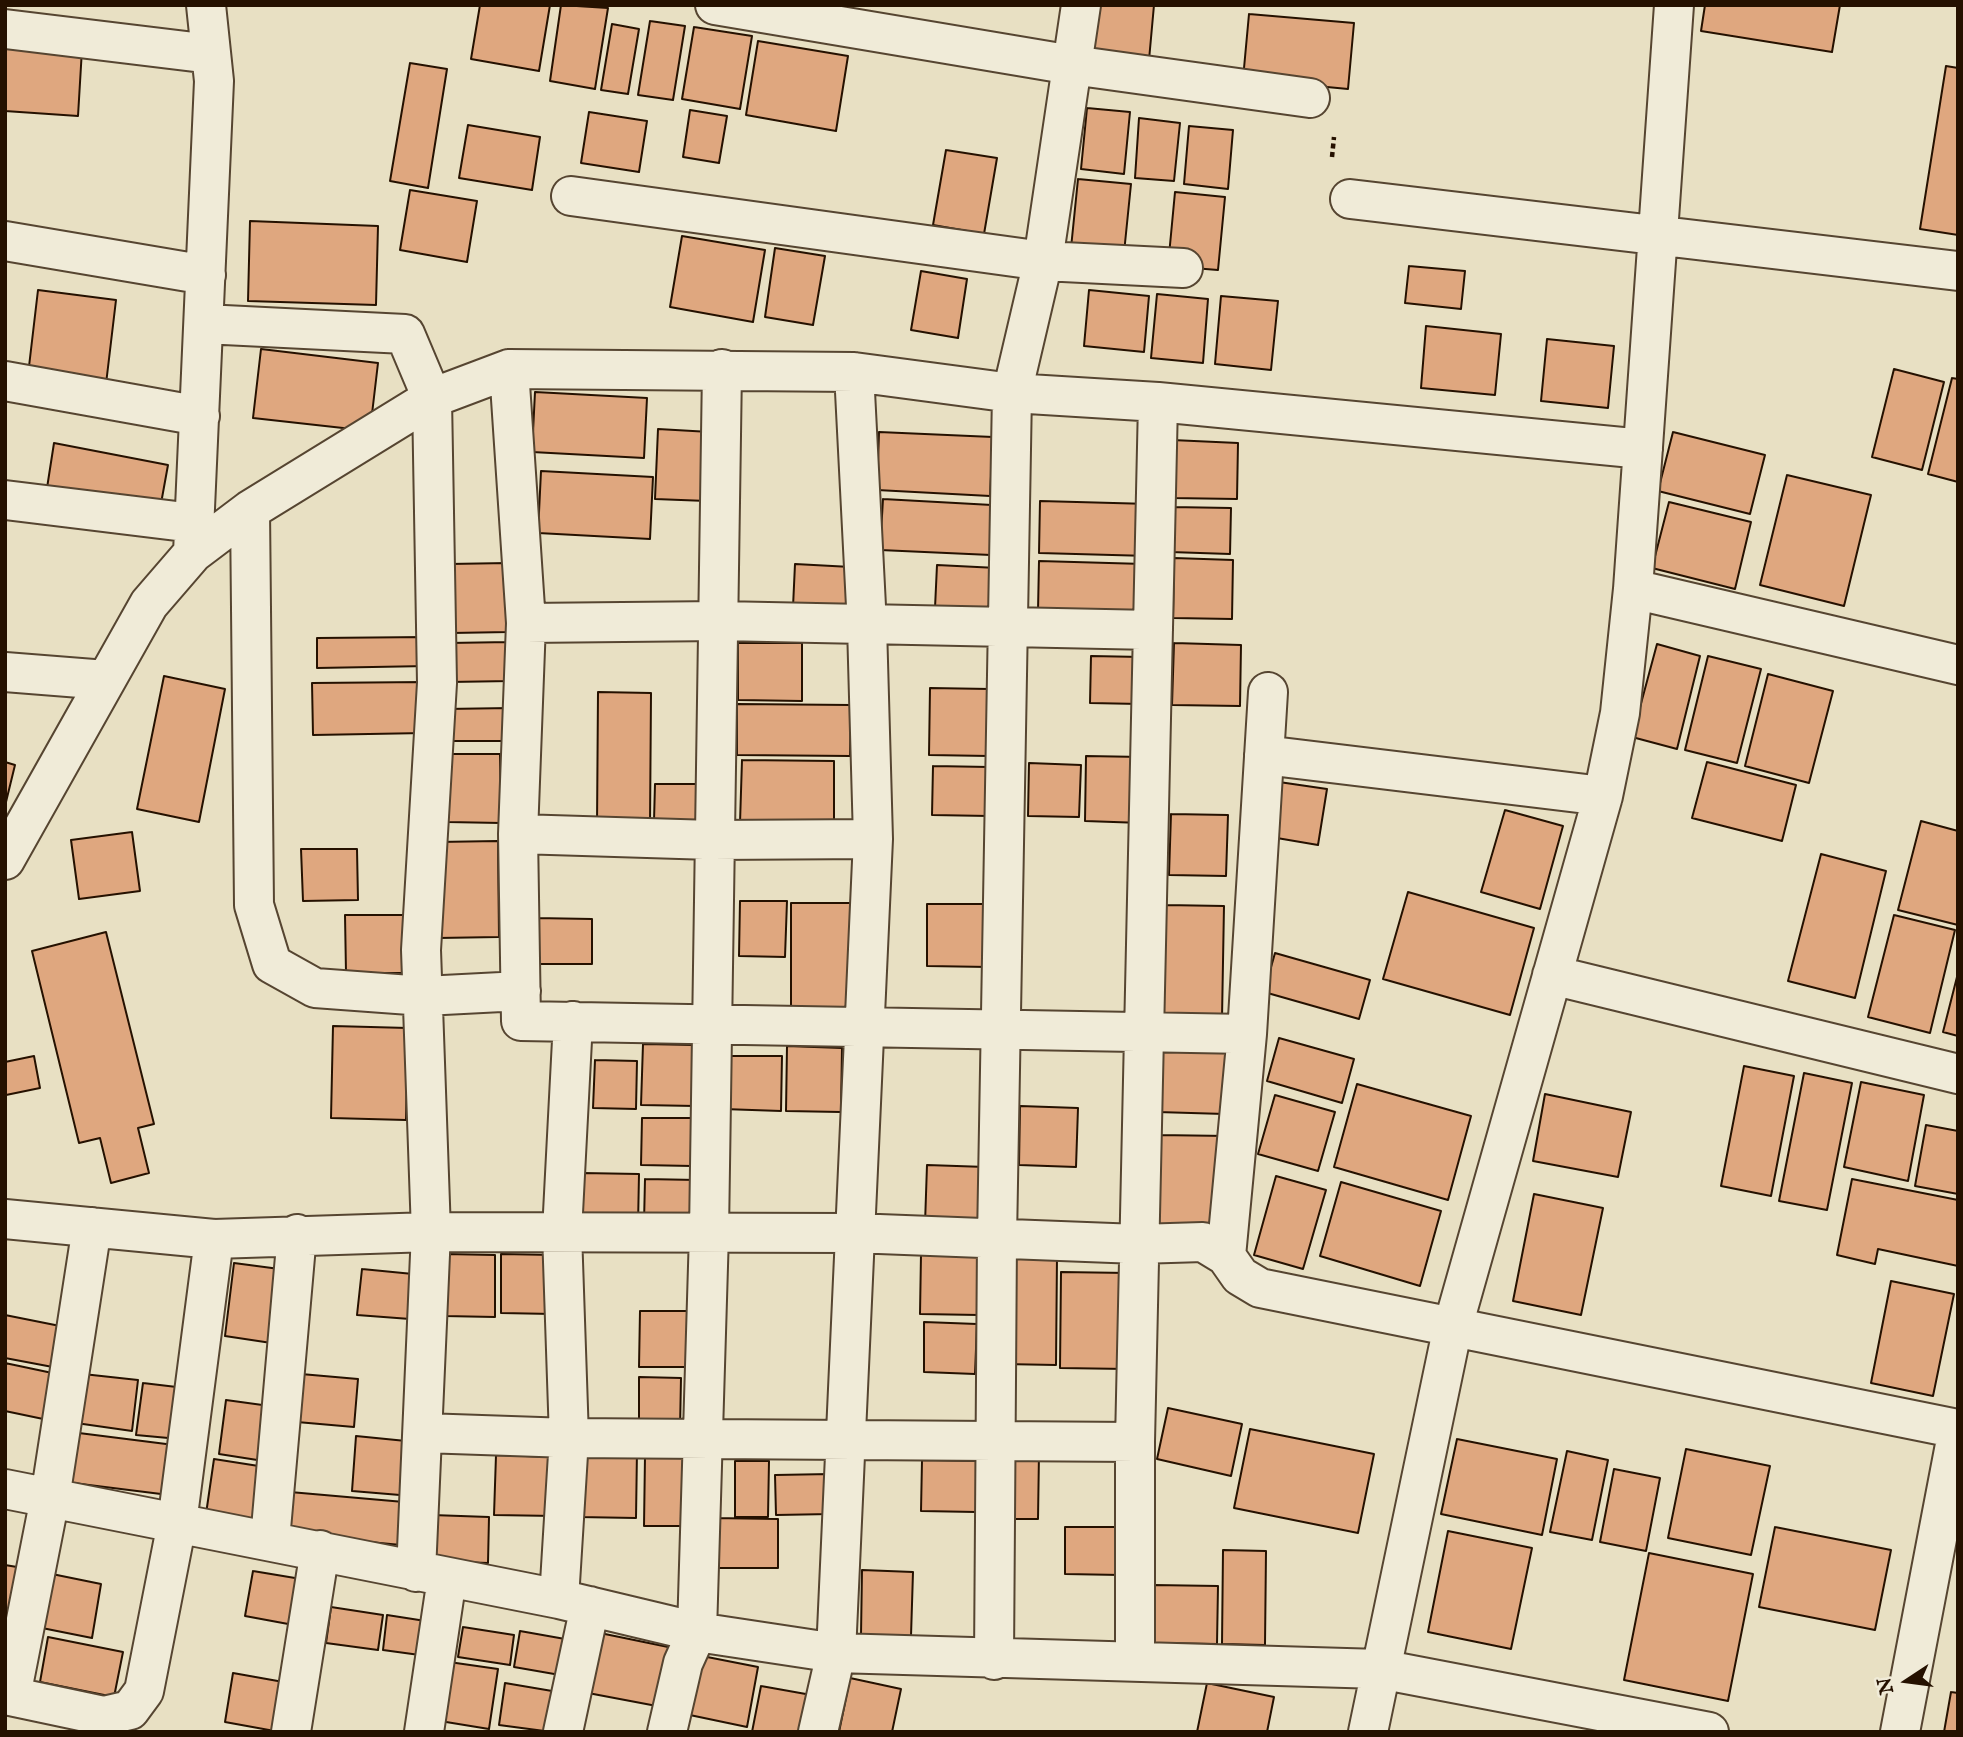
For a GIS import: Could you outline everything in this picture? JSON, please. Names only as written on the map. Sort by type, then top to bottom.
[{"type":"street","points":[[193,538],[214,81],[206,5]]},
{"type":"street","points":[[715,5],[1072,65],[1310,99]]},
{"type":"street","points":[[994,1660],[994,1441],[1012,393],[1044,261],[1081,5]]},
{"type":"street","points":[[1368,1732],[1453,1326],[1604,796],[1620,713],[1633,589],[1674,5]]},
{"type":"street","points":[[5,29],[211,54]]},
{"type":"street","points":[[571,196],[1044,261],[1183,268]]},
{"type":"street","points":[[1350,199],[1958,271]]},
{"type":"street","points":[[5,241],[206,275]]},
{"type":"street","points":[[204,324],[405,334],[432,398],[437,683],[421,950],[431,1232],[423,1433],[432,1575],[424,1732]]},
{"type":"street","points":[[5,859],[39,804],[149,604],[193,538],[250,510],[432,398],[509,369],[854,372],[1012,393],[1158,402],[1643,449]]},
{"type":"street","points":[[509,369],[526,623],[518,834],[522,1021],[1247,1034]]},
{"type":"street","points":[[667,1732],[683,1663],[697,1632],[709,1233],[712,840],[720,621],[722,369]]},
{"type":"street","points":[[818,1732],[836,1653],[873,839],[867,626],[854,372]]},
{"type":"street","points":[[5,381],[200,416]]},
{"type":"street","points":[[1135,1661],[1138,1244],[1158,402]]},
{"type":"street","points":[[5,500],[193,538]]},
{"type":"street","points":[[250,510],[254,905],[272,964],[316,988],[424,996],[521,991]]},
{"type":"street","points":[[1633,589],[1958,665]]},
{"type":"street","points":[[526,623],[720,621],[1153,630]]},
{"type":"street","points":[[5,673],[106,680]]},
{"type":"street","points":[[1226,1256],[1247,1034],[1268,692]]},
{"type":"street","points":[[1264,755],[1604,796]]},
{"type":"street","points":[[518,834],[712,840],[873,839]]},
{"type":"street","points":[[1552,975],[1958,1074]]},
{"type":"street","points":[[563,1732],[574,1602],[562,1232],[573,1021]]},
{"type":"street","points":[[5,1219],[214,1239],[297,1234],[562,1232],[853,1233],[1138,1244],[1203,1242],[1226,1256],[1240,1276],[1260,1288],[1958,1429],[1900,1732]]},
{"type":"street","points":[[92,1227],[50,1498],[8,1695],[104,1716],[130,1710],[144,1691],[177,1523],[214,1239]]},
{"type":"street","points":[[270,1540],[297,1234]]},
{"type":"street","points":[[423,1433],[569,1438],[1135,1442]]},
{"type":"street","points":[[5,1489],[574,1602],[697,1632],[836,1653],[994,1660],[1135,1661],[1380,1669],[1709,1732]]},
{"type":"street","points":[[291,1732],[320,1550]]},
{"type":"building","points":[[480,5],[550,5],[539,71],[471,59]]},
{"type":"building","points":[[561,5],[608,8],[595,89],[550,81]]},
{"type":"building","points":[[1098,5],[1154,5],[1149,60],[1093,55]]},
{"type":"building","points":[[1705,5],[1840,5],[1832,52],[1701,31]]},
{"type":"building","points":[[1249,14],[1354,23],[1348,89],[1243,79]]},
{"type":"building","points":[[650,21],[685,26],[673,100],[638,95]]},
{"type":"building","points":[[612,24],[639,29],[628,94],[601,90]]},
{"type":"building","points":[[694,27],[752,36],[740,109],[682,99]]},
{"type":"building","points":[[758,41],[848,56],[836,131],[746,115]]},
{"type":"building","points":[[5,44],[82,49],[78,116],[5,111]]},
{"type":"building","points":[[410,63],[447,69],[428,188],[390,181]]},
{"type":"building","points":[[1946,66],[1958,68],[1958,235],[1920,229]]},
{"type":"building","points":[[1087,108],[1130,112],[1124,174],[1081,169]]},
{"type":"building","points":[[690,110],[727,116],[719,163],[683,157]]},
{"type":"building","points":[[589,112],[647,121],[639,172],[581,163]]},
{"type":"building","points":[[1139,118],[1180,123],[1174,181],[1135,178]]},
{"type":"building","points":[[468,125],[540,137],[532,190],[459,178]]},
{"type":"building","points":[[1189,126],[1233,130],[1228,189],[1184,184]]},
{"type":"building","points":[[946,150],[997,158],[984,234],[933,225]]},
{"type":"building","points":[[1078,179],[1131,184],[1124,253],[1071,248]]},
{"type":"building","points":[[410,190],[477,201],[467,262],[400,250]]},
{"type":"building","points":[[1175,192],[1225,197],[1218,270],[1168,266]]},
{"type":"building","points":[[250,221],[378,226],[376,305],[248,301]]},
{"type":"building","points":[[682,236],[765,250],[753,322],[670,307]]},
{"type":"building","points":[[775,248],[825,256],[813,325],[765,317]]},
{"type":"building","points":[[1409,266],[1465,271],[1461,309],[1405,303]]},
{"type":"building","points":[[921,271],[967,279],[958,338],[911,330]]},
{"type":"building","points":[[38,290],[116,300],[106,384],[28,375]]},
{"type":"building","points":[[1089,290],[1149,296],[1144,352],[1084,346]]},
{"type":"building","points":[[1157,294],[1208,299],[1203,363],[1151,358]]},
{"type":"building","points":[[1221,296],[1278,301],[1271,370],[1215,364]]},
{"type":"building","points":[[1426,326],[1501,334],[1495,395],[1421,388]]},
{"type":"building","points":[[1547,339],[1614,346],[1608,408],[1541,401]]},
{"type":"building","points":[[261,349],[378,363],[370,431],[253,418]]},
{"type":"building","points":[[1894,369],[1944,382],[1922,470],[1872,457]]},
{"type":"building","points":[[1952,378],[1958,379],[1958,482],[1928,474]]},
{"type":"building","points":[[535,392],[647,398],[644,458],[532,452]]},
{"type":"building","points":[[658,429],[710,432],[707,501],[655,499]]},
{"type":"building","points":[[879,432],[993,437],[990,496],[877,490]]},
{"type":"building","points":[[1673,432],[1765,455],[1750,514],[1658,491]]},
{"type":"building","points":[[1172,440],[1238,443],[1237,499],[1171,498]]},
{"type":"building","points":[[54,443],[168,465],[160,509],[47,488]]},
{"type":"building","points":[[541,471],[653,477],[650,539],[538,533]]},
{"type":"building","points":[[1787,475],[1871,495],[1844,606],[1760,585]]},
{"type":"building","points":[[883,499],[992,505],[991,555],[880,550]]},
{"type":"building","points":[[1040,501],[1150,504],[1149,556],[1039,553]]},
{"type":"building","points":[[1669,502],[1751,522],[1735,589],[1652,568]]},
{"type":"building","points":[[1171,507],[1231,508],[1230,554],[1170,552]]},
{"type":"building","points":[[1174,558],[1233,560],[1232,619],[1173,618]]},
{"type":"building","points":[[1039,561],[1144,564],[1142,614],[1038,611]]},
{"type":"building","points":[[508,563],[509,632],[451,633],[449,564]]},
{"type":"building","points":[[795,564],[851,567],[850,609],[793,607]]},
{"type":"building","points":[[937,565],[997,568],[996,611],[935,608]]},
{"type":"building","points":[[428,637],[428,666],[317,668],[317,638]]},
{"type":"building","points":[[510,642],[511,681],[449,682],[448,643]]},
{"type":"building","points":[[738,643],[802,643],[802,701],[738,700]]},
{"type":"building","points":[[1174,643],[1241,645],[1240,706],[1172,705]]},
{"type":"building","points":[[1657,644],[1700,656],[1677,749],[1632,737]]},
{"type":"building","points":[[1091,656],[1142,657],[1140,704],[1090,703]]},
{"type":"building","points":[[1708,656],[1761,669],[1737,763],[1685,750]]},
{"type":"building","points":[[1768,674],[1833,691],[1809,783],[1745,766]]},
{"type":"building","points":[[164,676],[225,689],[199,822],[137,809]]},
{"type":"building","points":[[425,682],[425,733],[313,735],[312,683]]},
{"type":"building","points":[[930,688],[990,689],[989,756],[929,755]]},
{"type":"building","points":[[598,692],[651,693],[650,825],[597,825]]},
{"type":"building","points":[[737,704],[851,705],[850,756],[737,755]]},
{"type":"building","points":[[511,708],[511,741],[445,741],[445,709]]},
{"type":"building","points":[[445,754],[500,754],[501,823],[447,822]]},
{"type":"building","points":[[1086,756],[1143,757],[1142,823],[1085,821]]},
{"type":"building","points":[[742,760],[834,761],[834,824],[740,823]]},
{"type":"building","points":[[5,762],[15,765],[5,806]]},
{"type":"building","points":[[1707,762],[1796,785],[1782,841],[1692,818]]},
{"type":"building","points":[[1029,763],[1081,765],[1079,817],[1028,816]]},
{"type":"building","points":[[933,766],[989,767],[989,816],[932,815]]},
{"type":"building","points":[[1279,782],[1327,789],[1318,845],[1271,837]]},
{"type":"building","points":[[655,784],[708,784],[707,821],[654,821]]},
{"type":"building","points":[[1505,810],[1563,826],[1540,909],[1481,892]]},
{"type":"building","points":[[1171,814],[1228,815],[1226,876],[1169,875]]},
{"type":"building","points":[[1921,821],[1958,831],[1958,925],[1898,910]]},
{"type":"building","points":[[132,832],[140,891],[79,899],[71,840]]},
{"type":"building","points":[[498,841],[499,937],[438,938],[437,842]]},
{"type":"building","points":[[301,849],[357,849],[358,900],[303,901]]},
{"type":"building","points":[[1821,854],[1886,871],[1855,998],[1788,981]]},
{"type":"building","points":[[1408,892],[1534,928],[1510,1015],[1383,979]]},
{"type":"building","points":[[740,901],[787,901],[785,957],[739,956]]},
{"type":"building","points":[[791,903],[852,903],[851,1019],[791,1018]]},
{"type":"building","points":[[927,904],[989,904],[989,967],[927,966]]},
{"type":"building","points":[[1165,905],[1224,906],[1222,1018],[1162,1017]]},
{"type":"building","points":[[345,915],[406,915],[406,973],[346,973]]},
{"type":"building","points":[[1894,915],[1955,930],[1930,1033],[1868,1017]]},
{"type":"building","points":[[535,918],[592,919],[592,964],[534,964]]},
{"type":"building","points":[[106,932],[154,1124],[138,1128],[149,1173],[111,1183],[100,1138],[79,1143],[32,951]]},
{"type":"building","points":[[1275,953],[1370,980],[1359,1019],[1264,992]]},
{"type":"building","points":[[1958,973],[1958,1036],[1943,1032]]},
{"type":"building","points":[[333,1026],[408,1028],[406,1120],[331,1118]]},
{"type":"building","points":[[1279,1038],[1354,1059],[1342,1103],[1267,1081]]},
{"type":"building","points":[[643,1044],[696,1045],[695,1106],[641,1105]]},
{"type":"building","points":[[787,1046],[842,1048],[841,1112],[786,1111]]},
{"type":"building","points":[[1159,1047],[1226,1049],[1225,1114],[1157,1112]]},
{"type":"building","points":[[34,1056],[40,1088],[6,1095],[5,1062]]},
{"type":"building","points":[[723,1056],[782,1056],[781,1111],[723,1109]]},
{"type":"building","points":[[595,1060],[637,1061],[636,1109],[593,1108]]},
{"type":"building","points":[[1744,1066],[1794,1076],[1771,1196],[1721,1186]]},
{"type":"building","points":[[1804,1073],[1852,1083],[1827,1210],[1779,1201]]},
{"type":"building","points":[[1861,1082],[1924,1095],[1908,1181],[1844,1167]]},
{"type":"building","points":[[1357,1084],[1471,1116],[1448,1200],[1334,1167]]},
{"type":"building","points":[[1545,1094],[1631,1112],[1618,1177],[1533,1161]]},
{"type":"building","points":[[1275,1095],[1335,1112],[1318,1171],[1258,1154]]},
{"type":"building","points":[[1020,1106],[1078,1108],[1076,1167],[1019,1165]]},
{"type":"building","points":[[642,1118],[694,1118],[692,1166],[641,1165]]},
{"type":"building","points":[[1926,1125],[1958,1131],[1958,1194],[1915,1186]]},
{"type":"building","points":[[1157,1135],[1228,1136],[1225,1232],[1155,1230]]},
{"type":"building","points":[[927,1165],[986,1167],[985,1225],[925,1224]]},
{"type":"building","points":[[582,1173],[639,1174],[638,1226],[581,1225]]},
{"type":"building","points":[[1276,1176],[1326,1190],[1303,1269],[1254,1255]]},
{"type":"building","points":[[645,1179],[697,1180],[695,1224],[644,1223]]},
{"type":"building","points":[[1852,1179],[1958,1200],[1958,1266],[1878,1249],[1875,1264],[1837,1255]]},
{"type":"building","points":[[1341,1182],[1441,1211],[1420,1286],[1320,1256]]},
{"type":"building","points":[[1534,1194],[1603,1208],[1581,1315],[1513,1301]]},
{"type":"building","points":[[445,1254],[495,1255],[495,1317],[444,1316]]},
{"type":"building","points":[[501,1254],[554,1255],[553,1314],[501,1313]]},
{"type":"building","points":[[921,1254],[980,1256],[979,1315],[920,1314]]},
{"type":"building","points":[[1005,1255],[1057,1256],[1056,1365],[1003,1364]]},
{"type":"building","points":[[234,1263],[287,1270],[278,1344],[225,1336]]},
{"type":"building","points":[[362,1269],[413,1274],[410,1319],[357,1315]]},
{"type":"building","points":[[1061,1272],[1128,1273],[1127,1369],[1060,1368]]},
{"type":"building","points":[[1891,1281],[1954,1294],[1933,1396],[1871,1383]]},
{"type":"building","points":[[640,1311],[693,1311],[693,1367],[639,1367]]},
{"type":"building","points":[[5,1315],[65,1327],[58,1368],[5,1358]]},
{"type":"building","points":[[924,1322],[977,1324],[975,1374],[924,1372]]},
{"type":"building","points":[[5,1363],[57,1374],[48,1420],[5,1411]]},
{"type":"building","points":[[83,1374],[138,1380],[132,1431],[76,1423]]},
{"type":"building","points":[[301,1374],[358,1379],[354,1427],[297,1422]]},
{"type":"building","points":[[639,1377],[681,1378],[680,1429],[639,1429]]},
{"type":"building","points":[[143,1383],[185,1388],[179,1439],[136,1435]]},
{"type":"building","points":[[226,1400],[277,1407],[270,1462],[219,1454]]},
{"type":"building","points":[[1168,1408],[1242,1424],[1231,1476],[1157,1459]]},
{"type":"building","points":[[1250,1429],[1374,1454],[1358,1533],[1234,1508]]},
{"type":"building","points":[[71,1432],[182,1446],[177,1496],[65,1482]]},
{"type":"building","points":[[356,1436],[416,1442],[412,1496],[352,1491]]},
{"type":"building","points":[[1457,1439],[1557,1459],[1542,1535],[1441,1514]]},
{"type":"building","points":[[1686,1449],[1770,1466],[1751,1555],[1668,1538]]},
{"type":"building","points":[[578,1450],[637,1450],[636,1518],[578,1517]]},
{"type":"building","points":[[1567,1451],[1608,1460],[1592,1540],[1550,1532]]},
{"type":"building","points":[[1006,1452],[1039,1453],[1038,1519],[1005,1519]]},
{"type":"building","points":[[496,1455],[555,1457],[555,1516],[494,1515]]},
{"type":"building","points":[[645,1456],[694,1457],[694,1526],[644,1526]]},
{"type":"building","points":[[214,1459],[265,1467],[258,1522],[206,1514]]},
{"type":"building","points":[[922,1460],[977,1461],[976,1512],[921,1511]]},
{"type":"building","points":[[735,1461],[769,1461],[768,1517],[735,1517]]},
{"type":"building","points":[[1614,1469],[1660,1478],[1646,1551],[1600,1542]]},
{"type":"building","points":[[831,1474],[831,1514],[776,1515],[775,1475]]},
{"type":"building","points":[[290,1492],[404,1502],[401,1545],[285,1534]]},
{"type":"building","points":[[432,1515],[489,1517],[488,1563],[431,1561]]},
{"type":"building","points":[[712,1518],[778,1519],[778,1568],[711,1568]]},
{"type":"building","points":[[1065,1527],[1122,1527],[1121,1575],[1065,1574]]},
{"type":"building","points":[[1775,1527],[1891,1550],[1875,1630],[1759,1607]]},
{"type":"building","points":[[1448,1531],[1532,1548],[1511,1649],[1428,1632]]},
{"type":"building","points":[[1223,1550],[1266,1551],[1265,1645],[1222,1644]]},
{"type":"building","points":[[1649,1553],[1753,1574],[1728,1701],[1624,1680]]},
{"type":"building","points":[[5,1565],[23,1568],[13,1621],[5,1620]]},
{"type":"building","points":[[862,1570],[913,1572],[911,1636],[861,1635]]},
{"type":"building","points":[[253,1571],[307,1580],[299,1626],[245,1616]]},
{"type":"building","points":[[52,1574],[101,1584],[92,1638],[42,1628]]},
{"type":"building","points":[[1153,1585],[1218,1586],[1217,1644],[1153,1643]]},
{"type":"building","points":[[331,1607],[383,1615],[378,1650],[326,1643]]},
{"type":"building","points":[[387,1615],[432,1622],[427,1656],[383,1650]]},
{"type":"building","points":[[463,1627],[514,1635],[510,1665],[458,1657]]},
{"type":"building","points":[[520,1631],[565,1639],[560,1675],[514,1667]]},
{"type":"building","points":[[600,1633],[673,1648],[662,1707],[588,1693]]},
{"type":"building","points":[[48,1637],[123,1652],[114,1697],[40,1682]]},
{"type":"building","points":[[697,1655],[758,1667],[747,1727],[685,1714]]},
{"type":"building","points":[[449,1662],[498,1669],[489,1729],[440,1721]]},
{"type":"building","points":[[233,1673],[289,1683],[280,1732],[225,1722]]},
{"type":"building","points":[[850,1678],[901,1689],[892,1732],[839,1732]]},
{"type":"building","points":[[505,1683],[558,1692],[552,1732],[499,1725]]},
{"type":"building","points":[[1207,1683],[1274,1697],[1267,1732],[1197,1732]]},
{"type":"building","points":[[761,1686],[817,1696],[810,1732],[752,1732]]},
{"type":"building","points":[[1951,1692],[1958,1693],[1958,1732],[1944,1732]]}]
